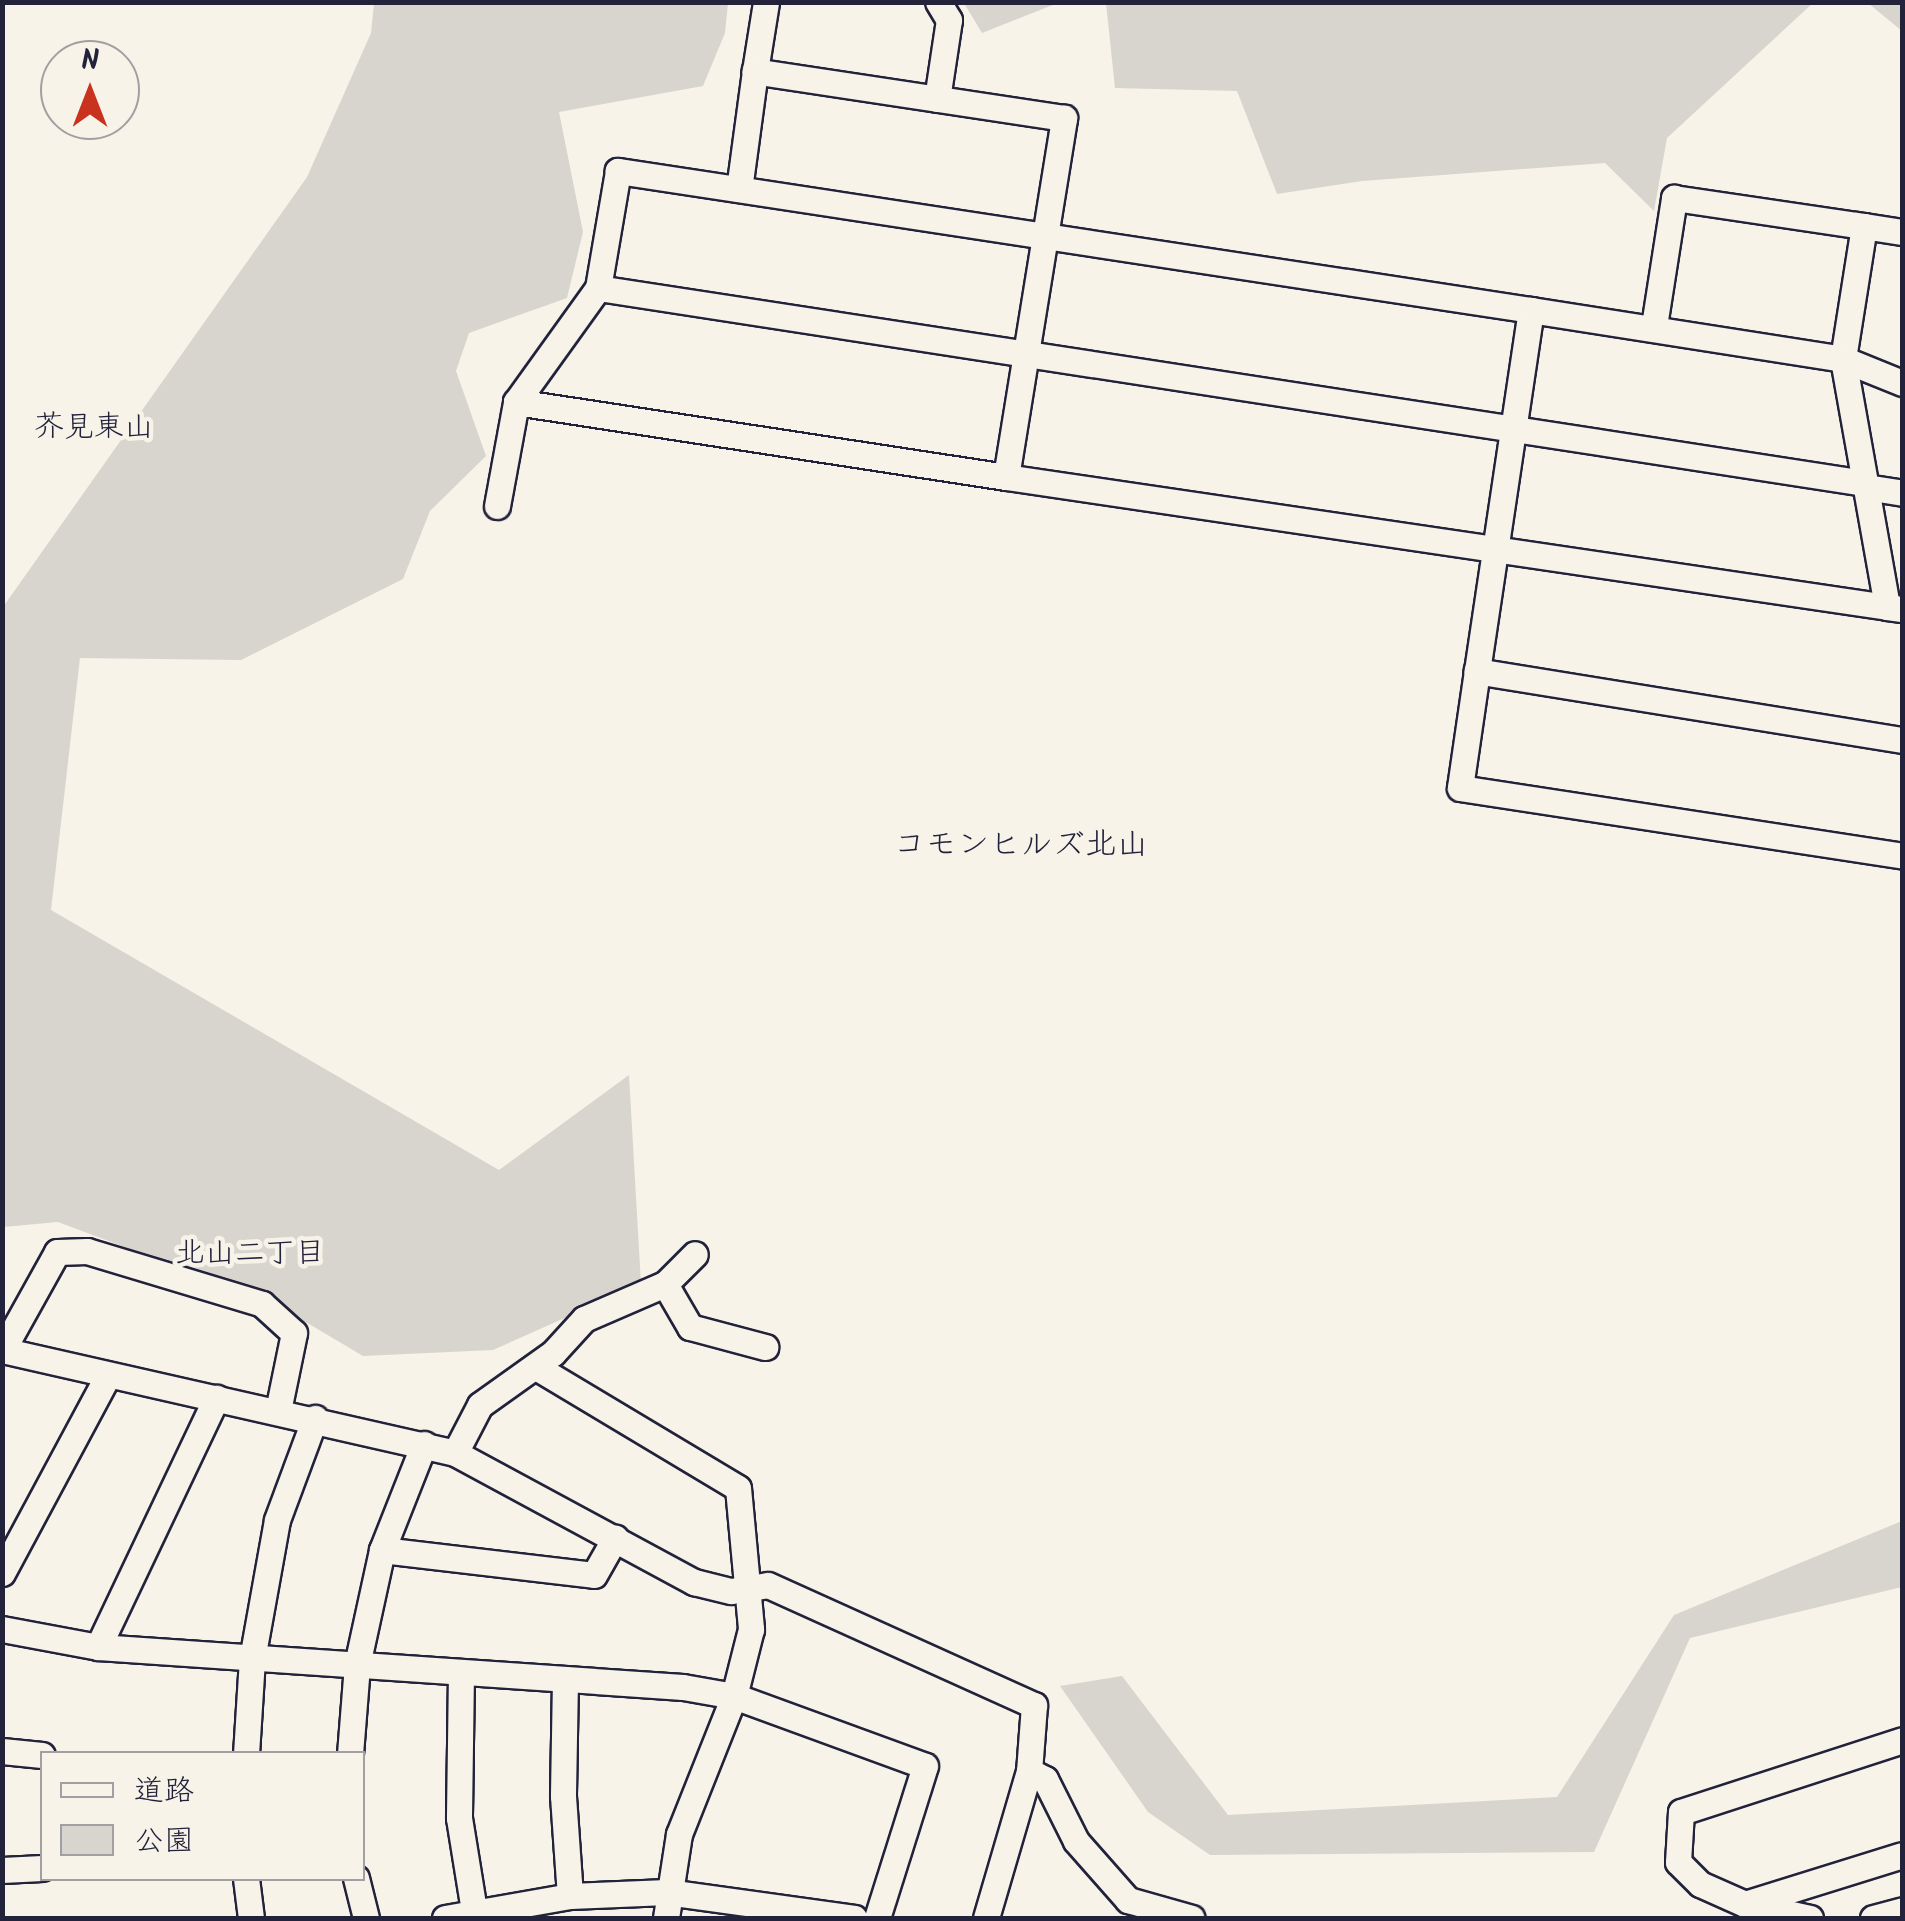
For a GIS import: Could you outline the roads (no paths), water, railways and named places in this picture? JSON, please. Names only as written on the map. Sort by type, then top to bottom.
[{"type":"street","points":[[739,189],[766,2]]},
{"type":"street","points":[[937,99],[949,20],[938,2]]},
{"type":"street","points":[[755,71],[1064,118],[1006,477]]},
{"type":"street","points":[[497,506],[516,402],[598,288],[618,171],[1654,326],[1855,364],[1902,383]]},
{"type":"street","points":[[1654,326],[1674,198],[1902,232]]},
{"type":"street","points":[[516,402],[1495,553],[1895,608],[1866,485],[1855,364],[1864,226]]},
{"type":"street","points":[[598,288],[1513,428],[1902,492]]},
{"type":"street","points":[[1531,310],[1460,788],[1902,856]]},
{"type":"street","points":[[1855,364],[1902,358]]},
{"type":"street","points":[[1477,671],[1902,740]]},
{"type":"street","points":[[278,1411],[294,1333],[262,1304],[87,1251],[57,1252],[3,1350],[108,1375],[278,1411],[315,1418],[455,1453],[694,1582],[752,1590],[768,1584],[1034,1706],[1029,1771],[986,1918]]},
{"type":"street","points":[[455,1453],[480,1405],[536,1367],[584,1319],[665,1284],[695,1254]]},
{"type":"street","points":[[665,1284],[690,1327],[766,1347]]},
{"type":"street","points":[[536,1367],[738,1488],[752,1590],[751,1629],[734,1696],[680,1834],[666,1918]]},
{"type":"street","points":[[2,1573],[108,1375]]},
{"type":"street","points":[[98,1646],[216,1398]]},
{"type":"street","points":[[246,1751],[252,1658],[276,1520],[315,1418]]},
{"type":"street","points":[[350,1751],[356,1665],[382,1550],[424,1444]]},
{"type":"street","points":[[382,1550],[594,1575],[614,1538]]},
{"type":"street","points":[[2,1629],[98,1646],[565,1679],[734,1696],[924,1766],[877,1918]]},
{"type":"street","points":[[461,1672],[459,1818],[474,1911]]},
{"type":"street","points":[[565,1679],[562,1796],[570,1896]]},
{"type":"street","points":[[1810,1918],[1746,1904],[1700,1884],[1678,1862],[1681,1812],[1902,1740]]},
{"type":"street","points":[[2,1751],[40,1755]]},
{"type":"street","points":[[1029,1771],[1045,1779],[1076,1841],[1128,1900],[1192,1918]]},
{"type":"street","points":[[1746,1904],[1902,1855]]},
{"type":"street","points":[[2,1870],[40,1868]]},
{"type":"street","points":[[246,1881],[251,1918]]},
{"type":"street","points":[[357,1881],[366,1918]]},
{"type":"street","points":[[445,1918],[570,1896],[668,1892],[854,1918]]},
{"type":"street","points":[[1873,1918],[1902,1910]]},
{"type":"district","name":"芥見東山","points":[[94,428]]},
{"type":"district","name":"コモンヒルズ北山","points":[[1021,846]]},
{"type":"district","name":"北山二丁目","points":[[250,1254]]}]
